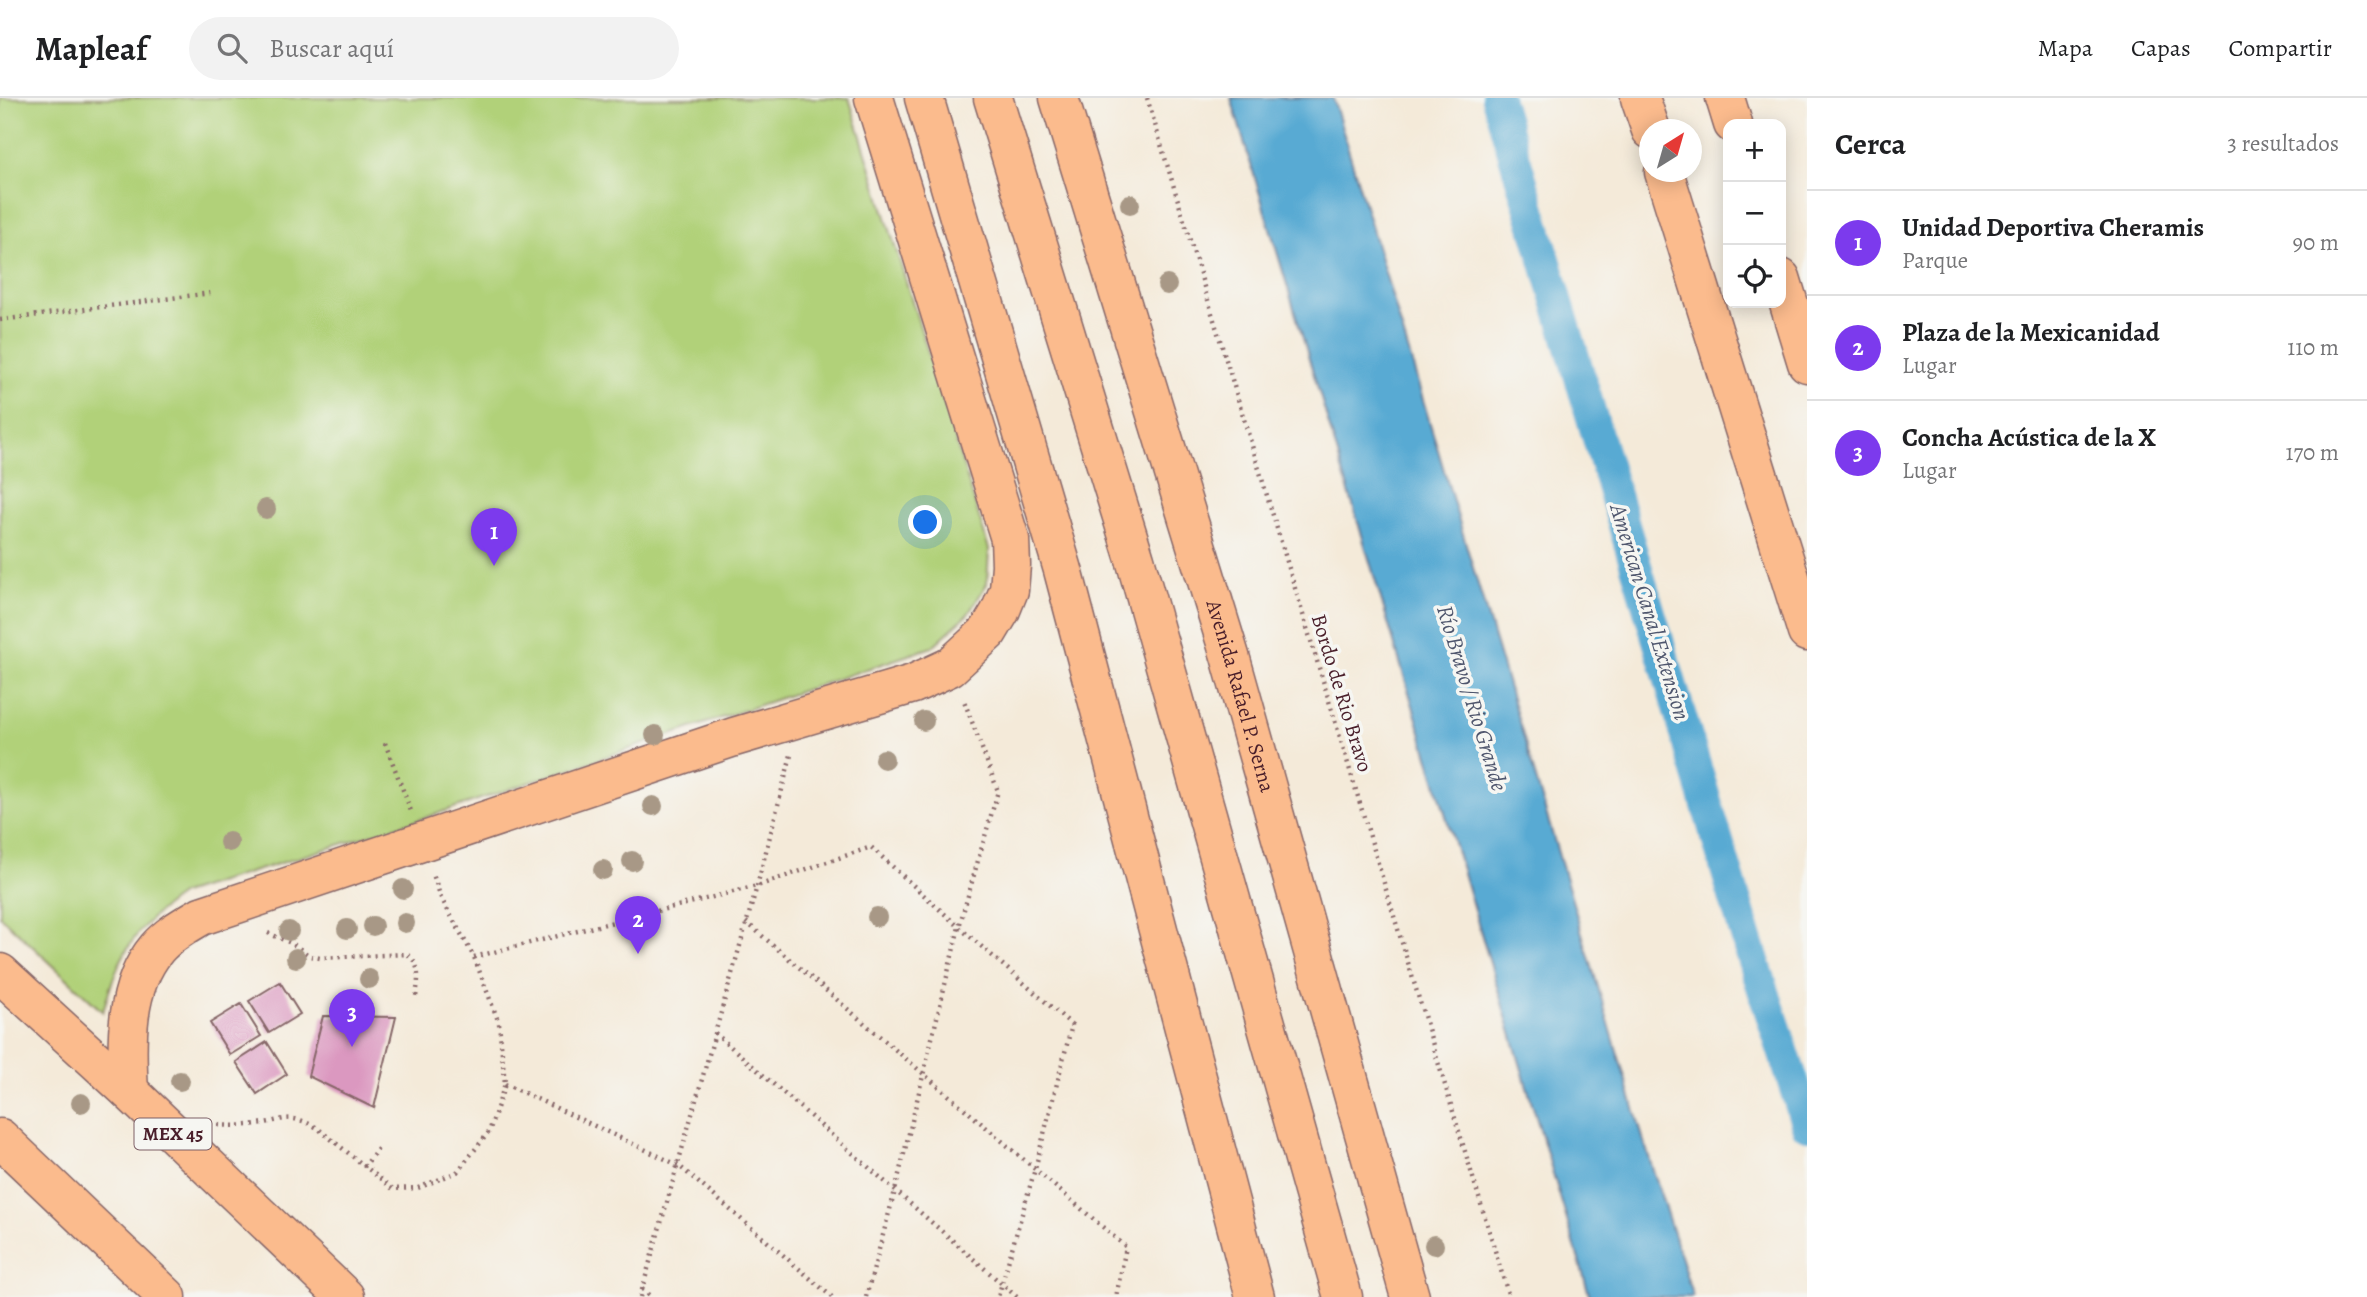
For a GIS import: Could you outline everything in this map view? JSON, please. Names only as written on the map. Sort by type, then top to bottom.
[{"type":"main road","points":[[129,1091],[127,1025],[140,978],[156,949],[176,931],[201,916],[734,737],[913,684],[950,667],[988,632],[1009,590],[1010,539],[874,98]]},
{"type":"main road","points":[[924,98],[1063,570],[1255,1297]]},
{"type":"main road","points":[[993,98],[1135,559],[1343,1297]]},
{"type":"main road","name":"Avenida Rafael P. Serna","points":[[1059,98],[1230,656],[1410,1297]]},
{"type":"main road","points":[[1640,98],[1647,119]]},
{"type":"main road","points":[[1725,98],[1732,119]]},
{"type":"main road","points":[[1667,182],[1807,632]]},
{"type":"main road","points":[[1786,294],[1807,363]]},
{"type":"main road","name":"MEX 45","points":[[0,972],[345,1297]]},
{"type":"main road","points":[[0,1138],[167,1297]]},
{"type":"path","name":"Bordo de Rio Bravo","points":[[1147,98],[1509,1297]]},
{"type":"path","points":[[0,320],[211,293]]},
{"type":"path","points":[[866,1297],[895,1191],[959,927],[998,791],[950,667]]},
{"type":"path","points":[[640,1297],[757,886],[792,748],[783,723]]},
{"type":"path","points":[[385,743],[415,821]]},
{"type":"path","points":[[474,957],[757,886],[871,847],[1072,1025],[999,1297]]},
{"type":"path","points":[[218,1125],[248,1126],[287,1117],[302,1120],[316,1127],[393,1189],[418,1188],[457,1172],[489,1132],[505,1084],[499,1023],[474,957],[441,898],[436,883]]},
{"type":"path","points":[[746,922],[1126,1247],[1116,1297]]},
{"type":"path","points":[[268,933],[293,944],[310,956],[320,958],[407,954],[415,959],[418,968],[415,997]]},
{"type":"path","points":[[715,1033],[1017,1297]]},
{"type":"path","points":[[505,1084],[678,1165],[832,1297]]},
{"type":"path","points":[[364,1167],[380,1146]]},
{"type":"path","points":[[642,1289],[651,1297]]},
{"type":"green space","points":[[0,98],[849,98],[989,549],[987,584],[968,614],[932,647],[415,821],[182,894],[152,918],[130,944],[108,992],[103,1012],[0,916]]},
{"type":"water","name":"Río Bravo / Rio Grande","points":[[1231,98],[1333,98],[1643,1138],[1693,1297],[1590,1297]]},
{"type":"building","points":[[280,982],[300,1014],[269,1033],[249,1001]]},
{"type":"building","points":[[241,1004],[261,1036],[230,1055],[210,1023]]},
{"type":"building","points":[[323,1016],[396,1017],[374,1108],[308,1076]]},
{"type":"building","points":[[267,1042],[287,1074],[257,1094],[236,1062]]},
{"type":"waterway","name":"American Canal Extension","points":[[1497,98],[1748,943],[1807,1125]]},
{"type":"place","name":"Unidad Deportiva Cheramis","points":[[494,566]]},
{"type":"place","name":"Plaza de la Mexicanidad","points":[[638,954]]},
{"type":"place","name":"Concha Acústica de la X","points":[[352,1047]]}]
